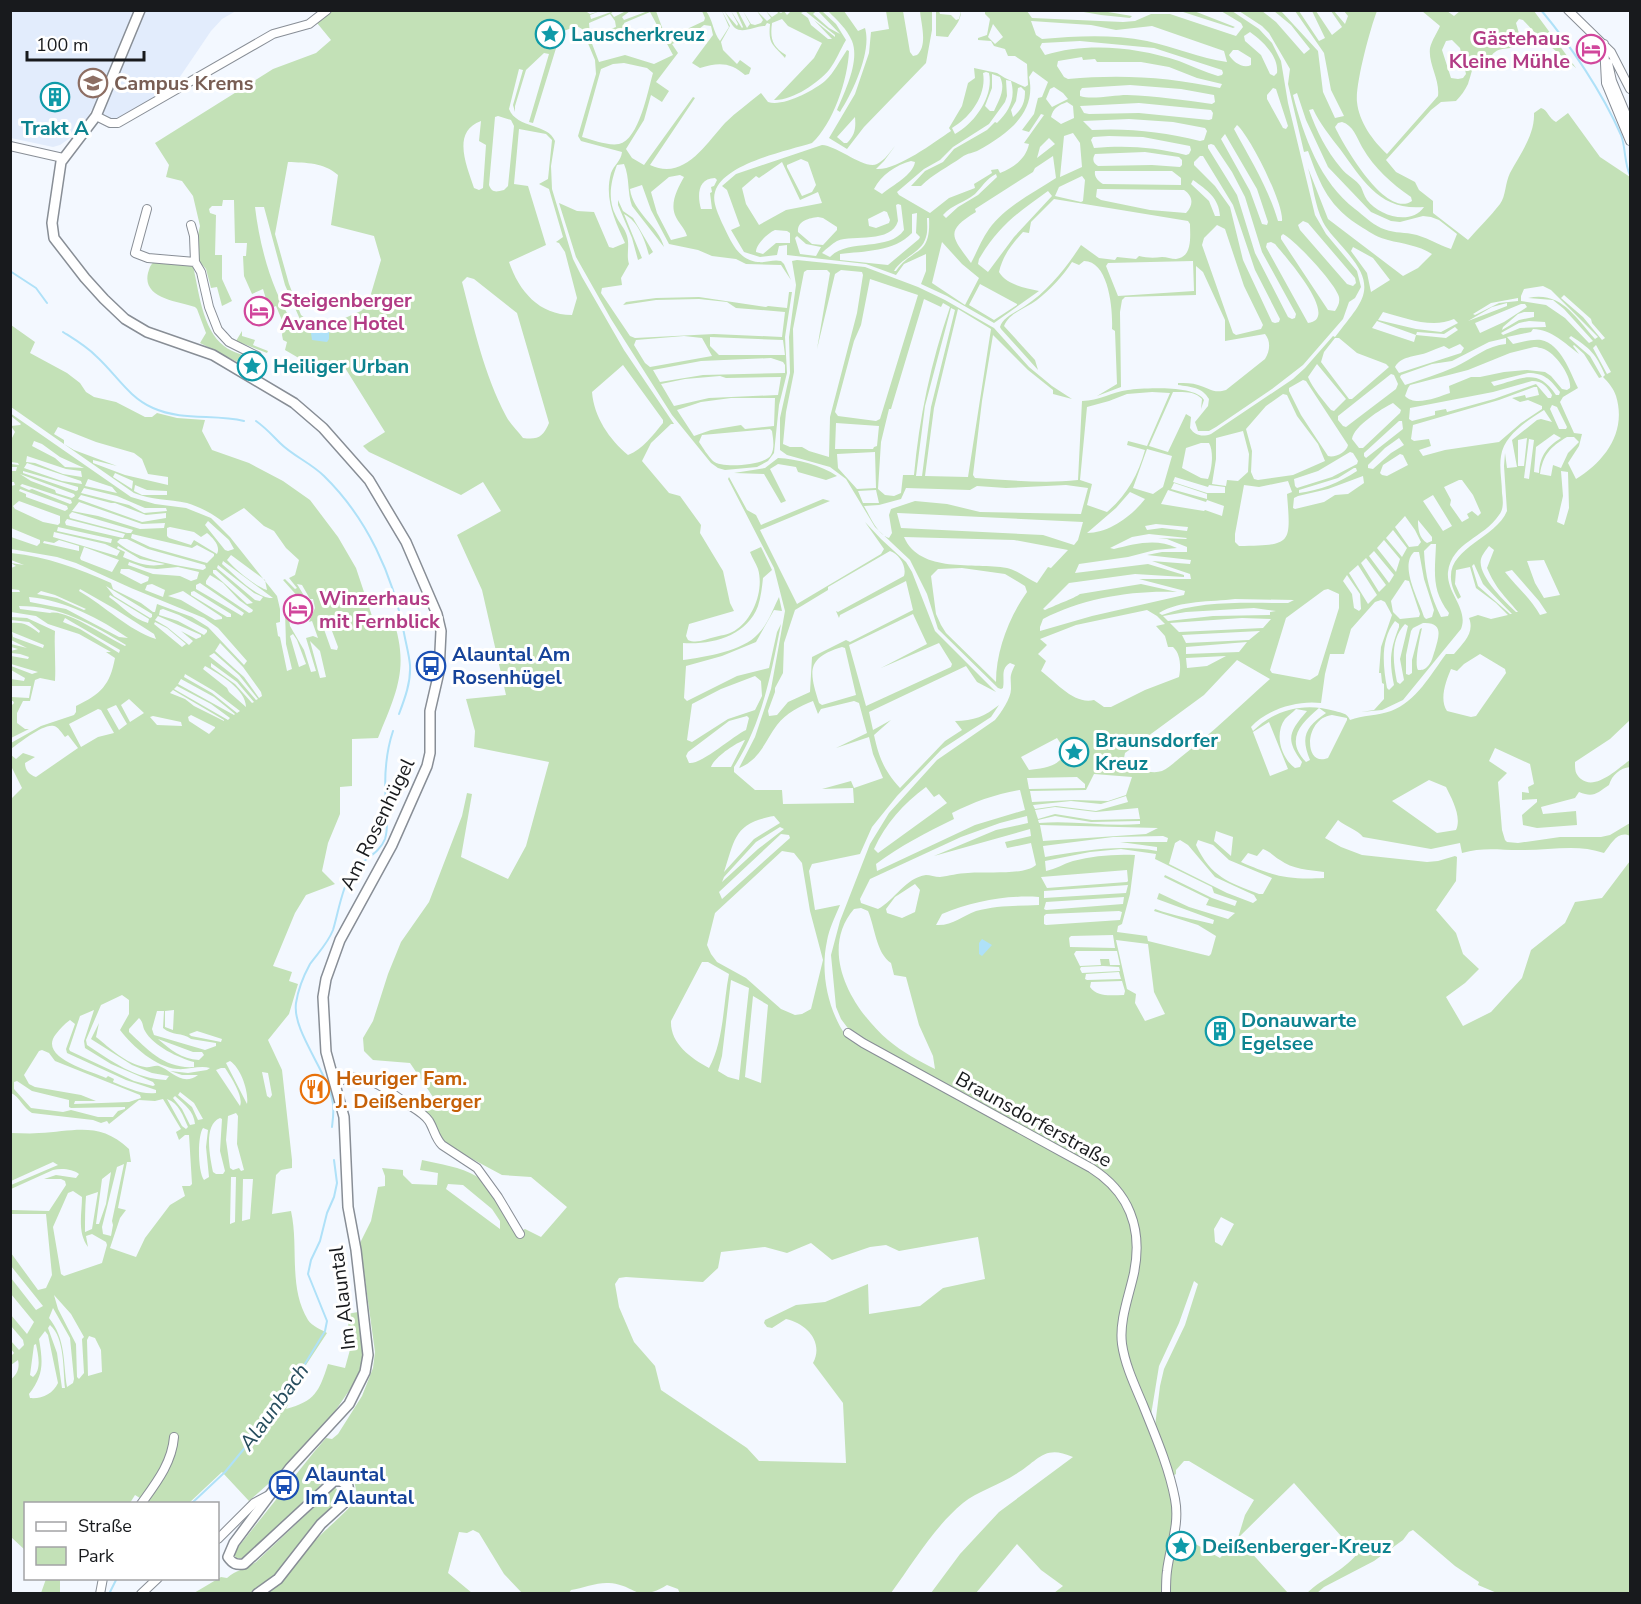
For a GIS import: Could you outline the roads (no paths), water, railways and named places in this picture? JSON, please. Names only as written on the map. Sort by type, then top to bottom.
[{"type":"street","points":[[10,146],[63,158],[85,133],[96,116],[140,10]]},
{"type":"street","points":[[96,116],[110,123],[118,123],[273,34],[309,24],[327,10]]},
{"type":"street","points":[[1568,10],[1611,52],[1630,89]]},
{"type":"street","points":[[1604,44],[1612,81],[1630,124]]},
{"type":"street","points":[[1604,44],[1606,83],[1630,141]]},
{"type":"street","name":"Am Rosenhügel","points":[[63,158],[52,231],[59,245],[86,278],[115,310],[136,326],[198,349],[254,378],[314,418],[369,480],[406,542],[437,614],[441,631],[439,672],[430,711],[430,753],[427,765],[392,845],[339,940],[326,979],[323,997]]},
{"type":"street","points":[[147,208],[135,253],[148,258],[195,262]]},
{"type":"street","points":[[190,225],[194,236],[195,262],[201,272],[209,307],[218,330],[229,342],[253,353],[260,360],[259,369],[254,378]]},
{"type":"street","name":"Im Alauntal","points":[[219,1538],[254,1503],[269,1495],[290,1468],[349,1404],[365,1372],[368,1354],[356,1250],[348,1208],[344,1118],[326,1047],[323,997]]},
{"type":"street","name":"Braunsdorferstraße","points":[[848,1034],[1091,1167],[1107,1178],[1119,1191],[1134,1227],[1137,1250],[1127,1298],[1122,1344],[1129,1369],[1163,1458],[1177,1510],[1176,1530],[1167,1571],[1166,1593]]},
{"type":"street","points":[[336,1083],[355,1076],[368,1079],[380,1084],[420,1112],[428,1120],[438,1141],[477,1168],[520,1234]]},
{"type":"street","points":[[142,1502],[170,1458],[174,1437]]},
{"type":"street","points":[[257,1593],[278,1579],[317,1529],[344,1503],[349,1494],[348,1485],[341,1481],[334,1481],[244,1564],[232,1563],[228,1557],[229,1550],[269,1495]]},
{"type":"street","points":[[141,1593],[156,1580]]},
{"type":"water","points":[[329,331],[327,342],[312,340],[311,333]]},
{"type":"water","points":[[982,939],[992,945],[982,956],[979,954],[979,943]]},
{"type":"waterway","points":[[1541,10],[1574,54],[1605,102],[1621,135],[1630,175]]},
{"type":"waterway","name":"Alaunbach","points":[[10,271],[36,288],[47,303]]},
{"type":"waterway","name":"Alaunbach","points":[[63,332],[92,352],[136,398],[153,408],[175,415],[244,421]]},
{"type":"waterway","name":"Alaunbach","points":[[256,421],[285,448],[324,476],[353,510],[376,548],[393,590],[410,661],[409,684],[399,714]]},
{"type":"waterway","name":"Alaunbach","points":[[332,1127],[333,1107],[330,1092],[300,1027],[296,1014],[296,1003],[310,964],[326,944],[333,930],[348,879],[355,869],[382,845],[385,839],[387,825],[386,767],[393,731]]},
{"type":"waterway","name":"Alaunbach","points":[[193,1502],[225,1472],[292,1390],[325,1331],[327,1321],[308,1274],[334,1197],[337,1183],[334,1160]]},
{"type":"waterway","name":"Alaunbach","points":[[109,1594],[116,1580]]},
{"type":"place","name":"Lauscherkreuz","points":[[550,34]]},
{"type":"place","name":"Gästehaus Kleine Mühle","points":[[1591,49]]},
{"type":"place","name":"Campus Krems","points":[[93,83]]},
{"type":"place","name":"Trakt A","points":[[55,97]]},
{"type":"place","name":"Steigenberger Avance Hotel","points":[[259,311]]},
{"type":"place","name":"Heiliger Urban","points":[[252,366]]},
{"type":"place","name":"Winzerhaus mit Fernblick","points":[[298,609]]},
{"type":"place","name":"Alauntal Am Rosenhügel","points":[[431,666]]},
{"type":"place","name":"Braunsdorfer Kreuz","points":[[1074,752]]},
{"type":"place","name":"Donauwarte Egelsee","points":[[1220,1031]]},
{"type":"place","name":"Heuriger Fam. J. Deißenberger","points":[[315,1089]]},
{"type":"place","name":"Alauntal Im Alauntal","points":[[284,1485]]},
{"type":"place","name":"Deißenberger-Kreuz","points":[[1181,1546]]}]
